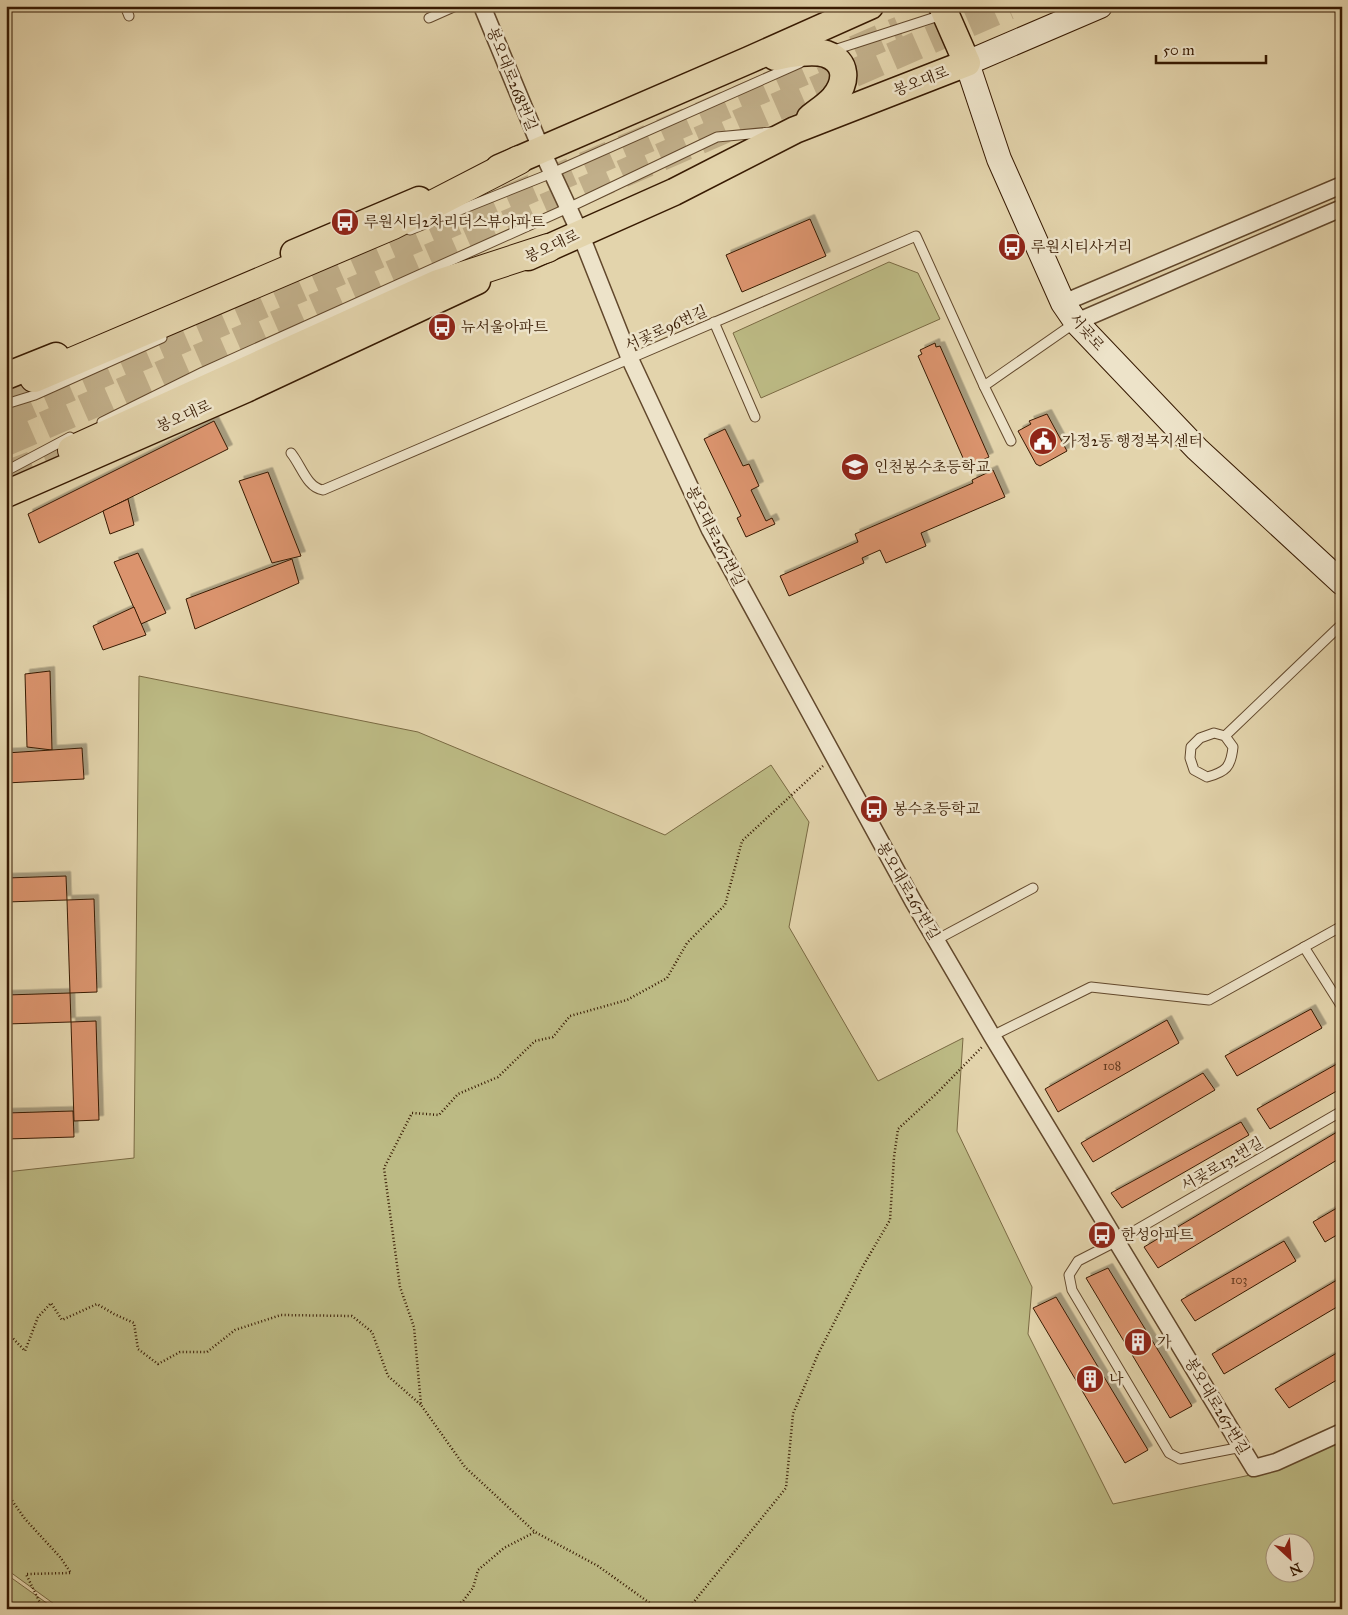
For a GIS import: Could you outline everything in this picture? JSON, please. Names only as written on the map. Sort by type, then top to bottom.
[{"type":"highway","points":[[34,378],[538,161]]},
{"type":"highway","points":[[82,436],[438,284],[548,248]]},
{"type":"main road","points":[[6,376],[372,219],[538,161],[749,60],[870,6]]},
{"type":"main road","points":[[1054,6],[1072,10],[1094,6]]},
{"type":"main road","name":"봉오대로","points":[[6,494],[252,386],[580,233],[674,192],[796,130],[967,63],[1100,6]]},
{"type":"main road","name":"서곶로","points":[[949,9],[998,159],[1069,313],[1197,449],[1342,583]]},
{"type":"main road","points":[[749,60],[795,53],[824,54],[839,61],[843,70],[842,86],[833,99],[796,130]]},
{"type":"street","name":"봉오대로268번길","points":[[482,6],[538,161]]},
{"type":"street","name":"봉오대로267번길","points":[[538,161],[568,208],[580,233],[630,358],[710,530],[833,756],[992,1036],[1254,1468],[1276,1462],[1342,1432]]},
{"type":"street","points":[[1069,313],[1342,185]]},
{"type":"street","points":[[1069,313],[1342,208]]},
{"type":"lane","points":[[125,6],[129,16]]},
{"type":"lane","points":[[429,18],[456,6]]},
{"type":"lane","points":[[398,236],[538,161],[949,9]]},
{"type":"lane","points":[[6,471],[82,436],[202,372],[568,208],[717,138],[796,130]]},
{"type":"lane","name":"서곷로96번길","points":[[291,452],[311,486],[323,490],[916,236],[1011,441]]},
{"type":"lane","points":[[984,386],[1069,313]]},
{"type":"lane","points":[[714,322],[755,417]]},
{"type":"lane","points":[[6,404],[35,395],[171,334]]},
{"type":"lane","points":[[1225,736],[1342,624]]},
{"type":"lane","points":[[1214,733],[1225,736],[1233,747],[1228,765],[1222,773],[1207,777],[1194,770],[1190,758],[1191,747],[1200,738],[1214,733]]},
{"type":"lane","points":[[936,940],[1033,888]]},
{"type":"lane","points":[[992,1036],[1091,987],[1209,1000],[1342,926]]},
{"type":"lane","points":[[1304,947],[1342,1007]]},
{"type":"lane","name":"서곶로132번길","points":[[1242,1447],[1180,1459],[1169,1452],[1072,1290],[1069,1275],[1078,1262],[1342,1112]]},
{"type":"path","points":[[421,1404],[414,1327],[400,1287],[384,1168],[412,1112],[439,1115],[458,1094],[498,1077],[535,1041],[553,1037],[570,1016],[627,1000],[667,978],[688,943],[726,905],[742,841],[833,756]]},
{"type":"path","points":[[688,1609],[786,1488],[793,1414],[823,1345],[863,1266],[890,1220],[894,1157],[898,1129],[937,1093],[992,1036]]},
{"type":"path","points":[[6,1331],[25,1351],[38,1317],[51,1303],[62,1320],[97,1304],[134,1323],[138,1349],[158,1364],[180,1352],[208,1352],[235,1330],[281,1315],[352,1316],[372,1332],[388,1376],[421,1404],[465,1467],[535,1532],[598,1566],[658,1609]]},
{"type":"path","points":[[6,1492],[25,1519],[72,1573],[26,1574],[43,1609]]},
{"type":"path","points":[[452,1609],[463,1601],[473,1588],[478,1570],[504,1548],[535,1532]]},
{"type":"shaded area","points":[[889,262],[918,273],[940,319],[761,398],[733,333]]},
{"type":"shaded area","points":[[139,676],[418,732],[665,835],[771,765],[809,822],[789,927],[878,1081],[963,1038],[957,1131],[1032,1287],[1028,1334],[1113,1504],[1255,1474],[1342,1438],[1342,1609],[61,1609],[6,1569],[6,1172],[134,1158]]},
{"type":"shaded area","points":[[6,1574],[55,1609],[6,1609]]},
{"type":"building","points":[[810,219],[826,256],[742,292],[726,255]]},
{"type":"building","points":[[935,343],[936,347],[940,346],[989,457],[967,467],[918,356],[922,354],[920,350]]},
{"type":"building","name":"가정2동 행정복지센터","points":[[1047,414],[1067,451],[1040,466],[1036,464],[1018,431],[1031,424],[1029,421]]},
{"type":"building","points":[[214,421],[228,449],[39,543],[28,514]]},
{"type":"building","points":[[725,429],[743,466],[749,464],[759,486],[751,490],[766,521],[772,518],[775,524],[746,537],[737,518],[741,516],[704,439]]},
{"type":"building","points":[[993,470],[1005,497],[921,533],[926,546],[886,563],[880,550],[862,558],[864,563],[789,596],[780,576],[858,542],[855,534],[973,483],[972,480]]},
{"type":"building","points":[[268,472],[301,556],[272,563],[239,481]]},
{"type":"building","points":[[128,499],[134,525],[110,534],[103,511]]},
{"type":"building","points":[[138,553],[166,613],[141,624],[114,562]]},
{"type":"building","points":[[292,559],[299,583],[195,629],[186,599]]},
{"type":"building","points":[[134,607],[146,635],[103,650],[93,626]]},
{"type":"building","points":[[50,671],[52,750],[27,747],[25,674]]},
{"type":"building","points":[[82,748],[84,779],[6,783],[6,753]]},
{"type":"building","points":[[66,876],[67,900],[6,902],[6,878]]},
{"type":"building","points":[[94,899],[97,992],[70,993],[67,900]]},
{"type":"building","points":[[70,993],[71,1022],[6,1024],[6,995]]},
{"type":"building","points":[[1311,1009],[1322,1028],[1237,1076],[1225,1056]]},
{"type":"building","points":[[1167,1020],[1179,1043],[1058,1112],[1045,1089]]},
{"type":"building","points":[[96,1021],[99,1120],[74,1121],[71,1022]]},
{"type":"building","points":[[1342,1061],[1342,1088],[1270,1129],[1257,1109]]},
{"type":"building","points":[[1203,1073],[1215,1090],[1093,1162],[1081,1143]]},
{"type":"building","points":[[73,1111],[74,1137],[6,1139],[6,1113]]},
{"type":"building","points":[[1241,1122],[1249,1135],[1122,1208],[1111,1193]]},
{"type":"building","points":[[1342,1129],[1342,1157],[1158,1268],[1144,1247]]},
{"type":"building","points":[[1342,1205],[1342,1232],[1325,1242],[1313,1222]]},
{"type":"building","points":[[1284,1241],[1296,1261],[1195,1321],[1181,1300]]},
{"type":"building","name":"가","points":[[1108,1268],[1192,1406],[1170,1418],[1086,1278]]},
{"type":"building","points":[[1342,1277],[1342,1304],[1224,1374],[1212,1354]]},
{"type":"building","name":"나","points":[[1056,1297],[1148,1450],[1125,1463],[1033,1308]]},
{"type":"building","points":[[1342,1350],[1342,1377],[1289,1408],[1275,1389]]},
{"type":"tunnel","points":[[6,442],[1008,6]]},
{"type":"tunnel","points":[[6,415],[900,30]]},
{"type":"tunnel","points":[[6,390],[34,378]]},
{"type":"tunnel","points":[[6,475],[72,450]]},
{"type":"place","name":"루원시티2차리더스뷰아파트","points":[[345,222]]},
{"type":"place","name":"루원시티사거리","points":[[1012,247]]},
{"type":"place","name":"뉴서울아파트","points":[[442,327]]},
{"type":"place","name":"가정2동 행정복지센터","points":[[1043,441]]},
{"type":"place","name":"인천봉수초등학교","points":[[855,467]]},
{"type":"place","name":"봉수초등학교","points":[[874,809]]},
{"type":"place","name":"한성아파트","points":[[1102,1235]]},
{"type":"place","name":"가","points":[[1138,1342]]},
{"type":"place","name":"나","points":[[1090,1379]]}]
